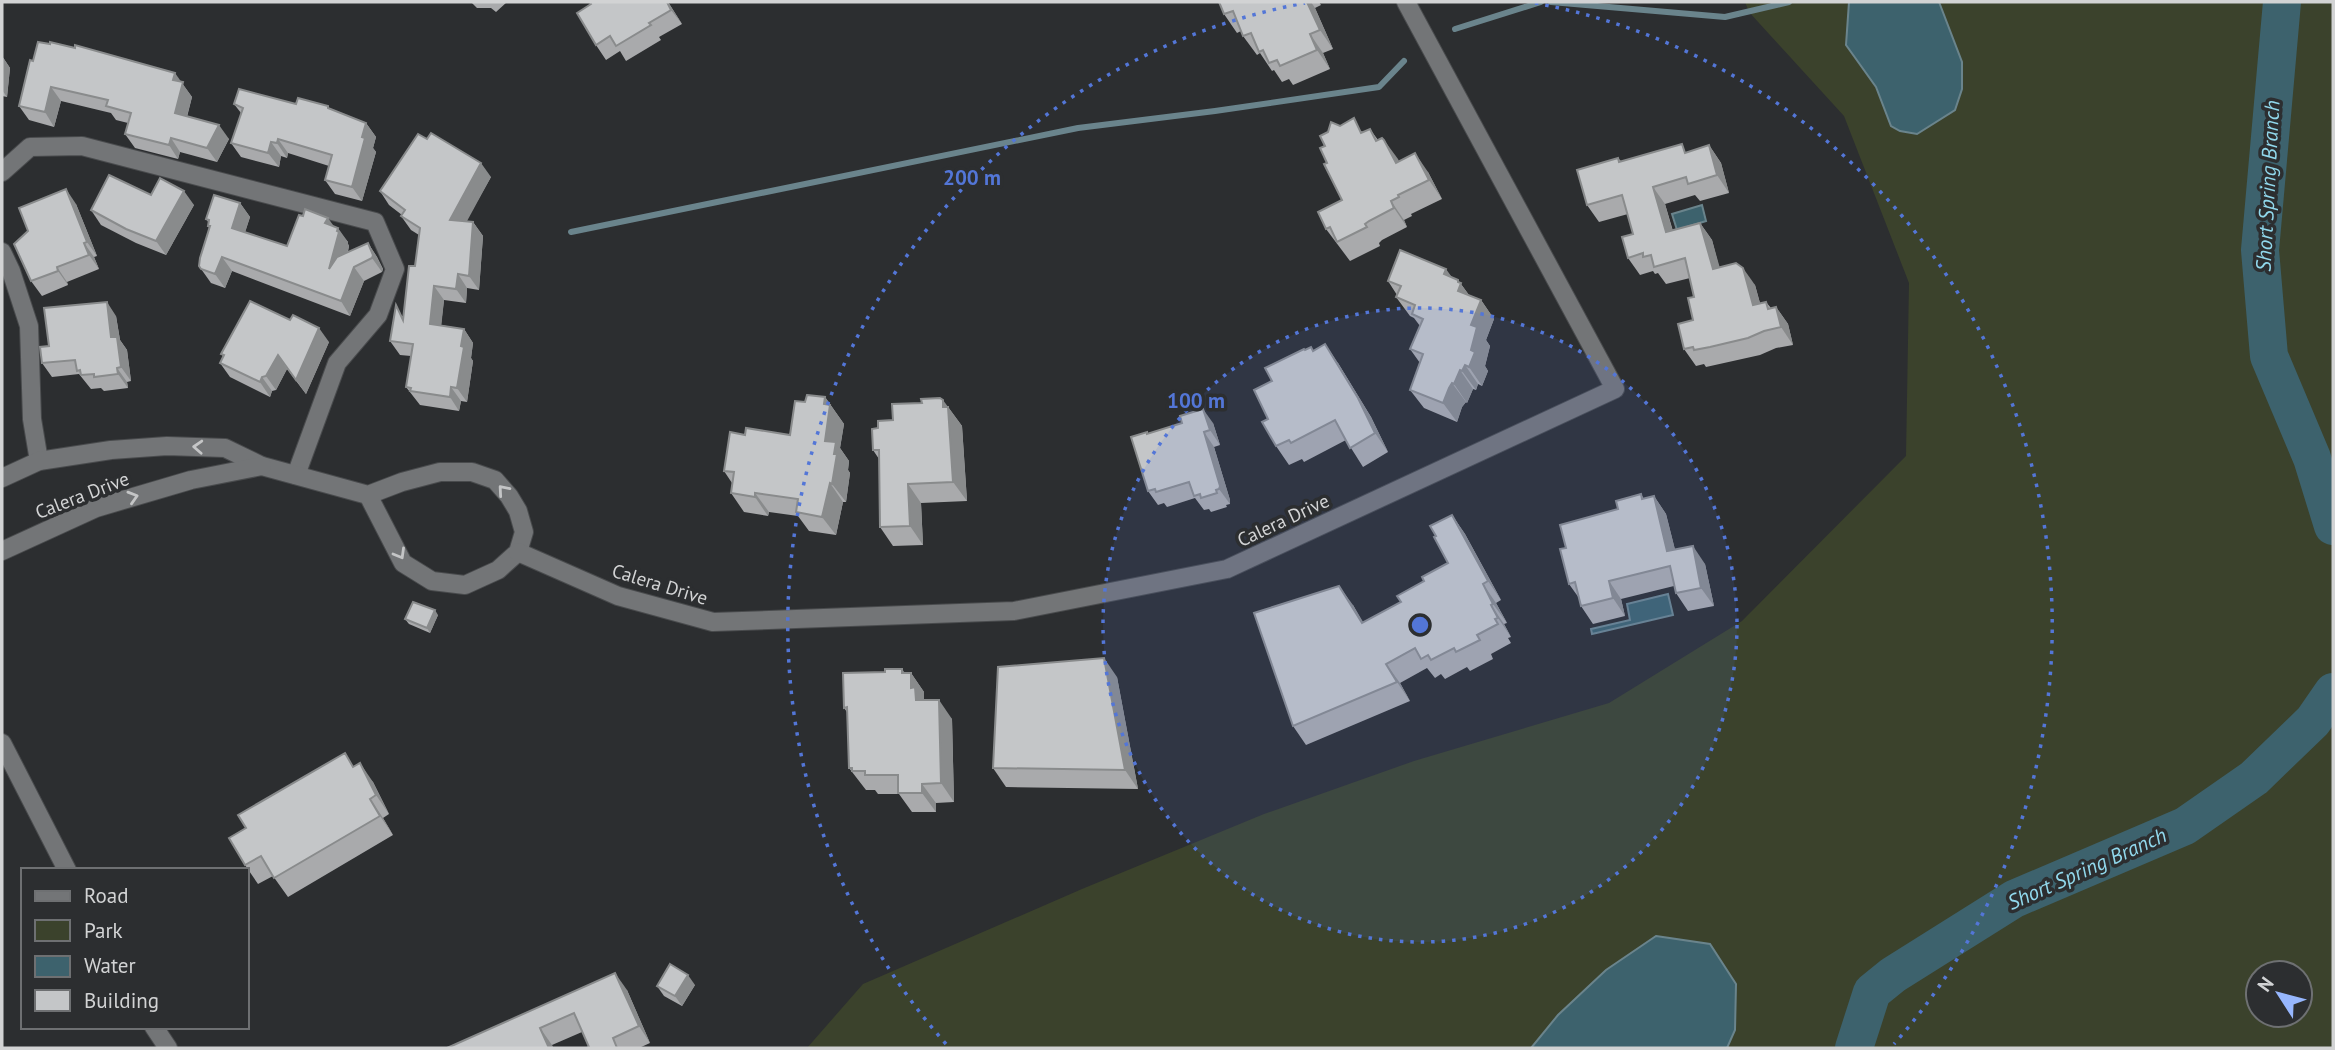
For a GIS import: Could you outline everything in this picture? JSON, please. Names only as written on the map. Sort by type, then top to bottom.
[{"type":"street","name":"Calera Drive","points":[[518,552],[618,596],[713,622],[1014,611],[1227,569],[1615,389],[1406,2]]},
{"type":"street","points":[[2,172],[30,147],[82,146],[374,222],[395,269],[378,315],[337,363],[296,475]]},
{"type":"street","points":[[2,252],[29,326],[32,419],[39,461]]},
{"type":"street","name":"Calera Drive","points":[[2,478],[39,461],[111,450],[167,446],[225,448],[262,467],[368,495]]},
{"type":"street","name":"Calera Drive","points":[[2,551],[96,508],[191,480],[262,467]]},
{"type":"street","points":[[440,472],[472,472],[484,476],[495,481],[518,511],[524,532],[518,552],[498,570],[465,585],[432,581],[403,563],[368,495],[440,472]]},
{"type":"street","points":[[2,744],[66,868]]},
{"type":"street","points":[[155,1029],[168,1048]]},
{"type":"green space","points":[[1745,2],[2333,2],[2333,1048],[807,1048],[863,984],[1264,814],[1414,761],[1609,703],[1742,621],[1906,456],[1909,283],[1844,116],[1749,12]]},
{"type":"water","points":[[1849,2],[1939,2],[1962,62],[1962,89],[1955,110],[1917,134],[1900,131],[1891,126],[1876,87],[1846,45]]},
{"type":"water","points":[[1702,205],[1706,221],[1677,230],[1672,214]]},
{"type":"water","points":[[1668,594],[1673,615],[1592,634],[1591,629],[1630,620],[1627,604]]},
{"type":"water","points":[[1656,936],[1710,944],[1736,984],[1735,1030],[1727,1048],[1531,1048],[1558,1015],[1606,970]]},
{"type":"building","points":[[590,2],[667,2],[671,10],[616,46],[610,36],[596,45],[577,13],[591,4]]},
{"type":"building","points":[[1219,2],[1307,2],[1320,30],[1310,34],[1317,50],[1280,66],[1277,60],[1269,63],[1263,50],[1259,52],[1251,33],[1243,36],[1233,11],[1224,14]]},
{"type":"building","points":[[38,42],[75,48],[75,45],[175,73],[173,80],[183,82],[175,113],[219,125],[207,148],[171,138],[169,145],[125,134],[131,113],[106,106],[108,100],[51,87],[45,112],[19,106],[30,60],[33,61]]},
{"type":"building","points":[[239,89],[296,104],[298,98],[328,106],[366,123],[362,137],[365,138],[352,187],[325,180],[332,155],[278,139],[277,143],[271,142],[268,153],[231,143],[243,108],[234,104]]},
{"type":"building","points":[[1354,118],[1361,133],[1370,129],[1376,141],[1382,138],[1384,140],[1396,163],[1415,153],[1429,180],[1398,195],[1399,197],[1391,201],[1394,208],[1369,221],[1365,224],[1367,227],[1337,242],[1330,227],[1326,229],[1318,212],[1342,200],[1324,164],[1327,163],[1320,148],[1325,146],[1320,136],[1328,132],[1331,122],[1340,126]]},
{"type":"building","points":[[431,133],[481,163],[450,220],[473,222],[469,276],[458,274],[456,289],[434,286],[430,324],[464,329],[461,346],[464,347],[457,388],[451,387],[450,397],[410,391],[411,388],[406,387],[413,344],[390,341],[396,305],[403,320],[409,266],[415,266],[420,228],[401,216],[405,210],[380,191],[418,134],[427,139]]},
{"type":"building","points":[[1682,144],[1685,153],[1709,145],[1717,175],[1688,184],[1686,177],[1653,187],[1666,232],[1700,223],[1713,269],[1736,263],[1743,268],[1753,305],[1766,302],[1768,309],[1776,307],[1781,327],[1710,347],[1684,349],[1678,324],[1693,320],[1688,298],[1694,297],[1685,258],[1654,267],[1651,255],[1643,257],[1643,253],[1628,258],[1622,237],[1633,234],[1622,195],[1587,205],[1577,170],[1618,158],[1619,162]]},
{"type":"building","points":[[109,175],[151,195],[160,178],[184,191],[156,241],[91,210]]},
{"type":"building","points":[[66,189],[87,242],[84,243],[89,255],[57,267],[58,271],[31,281],[14,244],[28,231],[19,208]]},
{"type":"building","points":[[214,195],[240,203],[232,228],[287,246],[299,215],[303,216],[305,209],[328,218],[325,223],[338,228],[339,232],[329,269],[337,257],[368,243],[372,258],[354,267],[341,301],[222,257],[215,274],[201,269],[200,258],[210,226],[209,220],[206,219]]},
{"type":"building","points":[[1400,250],[1446,269],[1444,274],[1461,283],[1458,291],[1481,300],[1471,325],[1477,327],[1471,350],[1475,352],[1469,367],[1465,365],[1462,371],[1460,370],[1443,403],[1410,390],[1423,354],[1410,349],[1423,319],[1412,314],[1415,305],[1396,297],[1401,286],[1388,281]]},
{"type":"building","points":[[250,301],[290,320],[293,315],[319,328],[296,380],[278,355],[260,382],[220,363],[224,355],[221,354]]},
{"type":"building","points":[[107,302],[111,337],[117,337],[121,367],[117,368],[118,374],[94,377],[94,374],[81,375],[80,370],[77,371],[75,360],[42,363],[40,347],[49,346],[44,308]]},
{"type":"building","points":[[1325,344],[1358,398],[1375,433],[1350,448],[1335,420],[1291,443],[1289,440],[1276,446],[1262,422],[1268,419],[1254,390],[1272,381],[1265,368],[1304,349],[1311,347],[1313,351]]},
{"type":"building","points":[[807,395],[825,397],[824,404],[830,405],[825,441],[836,442],[834,454],[837,454],[832,484],[830,483],[822,517],[796,512],[798,499],[755,493],[755,497],[731,493],[734,472],[724,471],[730,432],[745,435],[746,428],[790,435],[795,401],[805,402]]},
{"type":"building","points":[[921,399],[943,400],[943,407],[948,407],[953,482],[908,484],[910,526],[880,527],[879,450],[873,450],[872,429],[878,428],[878,421],[893,420],[892,404],[922,403]]},
{"type":"building","points":[[1203,409],[1210,430],[1204,432],[1220,486],[1216,490],[1217,493],[1201,498],[1200,494],[1194,496],[1189,482],[1156,492],[1155,489],[1148,491],[1131,437],[1182,423],[1180,416]]},
{"type":"building","points":[[1641,494],[1642,499],[1654,496],[1667,551],[1693,546],[1701,588],[1676,593],[1670,566],[1609,581],[1613,598],[1581,606],[1575,582],[1569,584],[1560,549],[1566,548],[1560,525],[1618,509],[1616,501]]},
{"type":"building","points":[[1452,515],[1488,581],[1483,584],[1493,604],[1491,605],[1498,624],[1477,635],[1480,640],[1456,652],[1454,648],[1431,660],[1428,655],[1421,659],[1415,648],[1386,664],[1397,682],[1293,726],[1254,613],[1339,586],[1362,623],[1401,602],[1397,596],[1424,581],[1422,577],[1448,563],[1430,526]]},
{"type":"building","points":[[413,602],[435,610],[427,628],[405,619]]},
{"type":"building","points":[[1104,658],[1125,770],[993,768],[998,667]]},
{"type":"building","points":[[885,669],[902,669],[902,673],[911,673],[911,688],[915,687],[916,700],[939,700],[941,783],[922,784],[922,793],[898,793],[898,775],[865,775],[865,771],[852,771],[852,768],[849,768],[843,673],[885,672]]},
{"type":"building","points":[[345,753],[353,767],[360,763],[376,795],[370,799],[380,816],[274,878],[261,856],[245,865],[229,838],[246,828],[238,815]]},
{"type":"building","points":[[670,964],[688,975],[675,996],[657,986]]},
{"type":"building","points":[[615,973],[639,1026],[613,1038],[617,1048],[587,1048],[589,1047],[574,1013],[540,1028],[549,1048],[447,1048]]},
{"type":"waterway","points":[[1455,29],[1541,2]]},
{"type":"waterway","points":[[1551,2],[1725,17],[1789,2]]},
{"type":"waterway","name":"Short Spring Branch","points":[[2282,2],[2260,250],[2269,356],[2312,458],[2333,526]]},
{"type":"waterway","points":[[571,232],[1078,128],[1379,87],[1404,61]]},
{"type":"waterway","name":"Short Spring Branch","points":[[1854,1048],[1872,992],[1893,975],[2014,899],[2185,826],[2254,778],[2313,721],[2333,692]]}]
